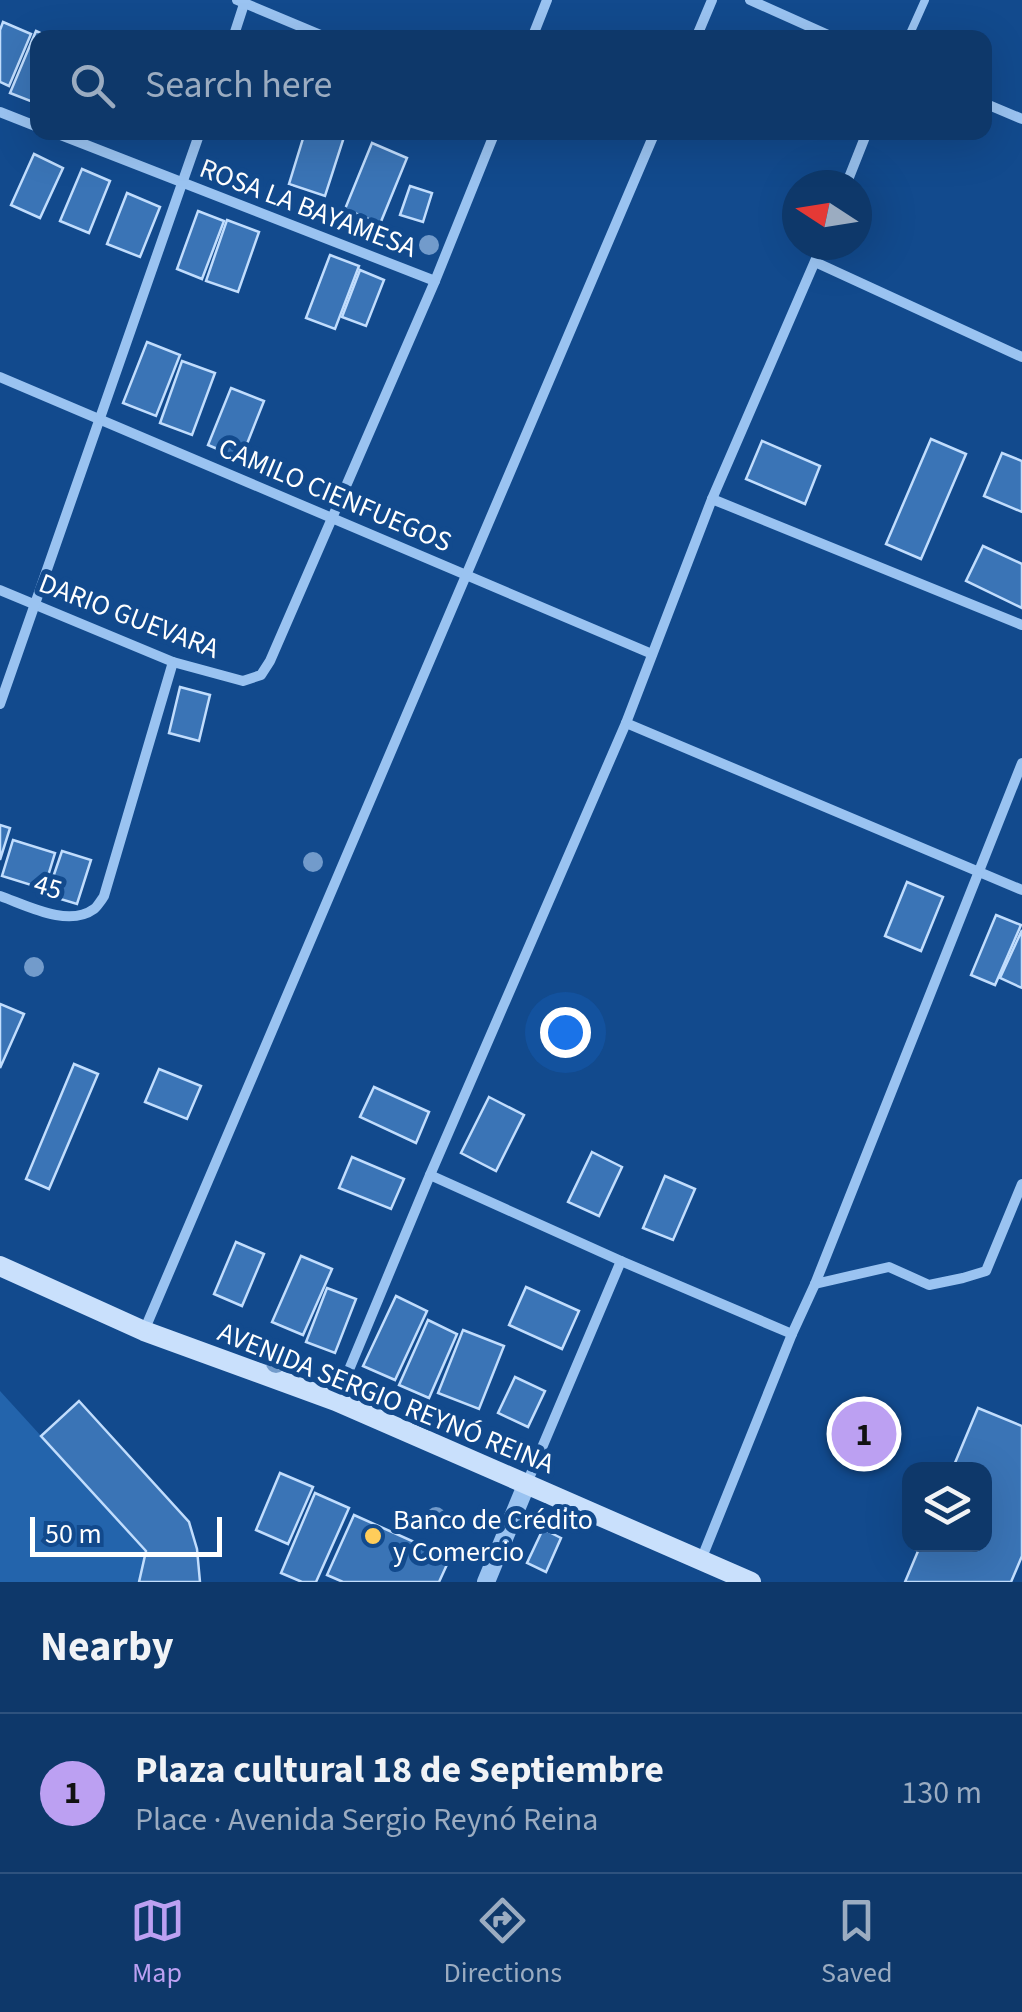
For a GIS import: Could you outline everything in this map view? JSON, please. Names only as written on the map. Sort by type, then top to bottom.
[{"type":"main road","name":"AVENIDA SERGIO REYNÓ REINA","points":[[0,1266],[144,1331],[336,1402],[752,1582]]},
{"type":"street","points":[[535,30],[547,0]]},
{"type":"street","points":[[699,30],[712,0]]},
{"type":"street","points":[[750,0],[817,30]]},
{"type":"street","points":[[235,30],[242,1],[309,30]]},
{"type":"street","points":[[992,107],[1022,120]]},
{"type":"street","points":[[0,112],[30,123]]},
{"type":"street","name":"ROSA LA BAYAMESA","points":[[72,140],[435,282]]},
{"type":"street","points":[[0,704],[197,140]]},
{"type":"street","points":[[332,517],[435,282],[491,140]]},
{"type":"street","points":[[144,1331],[652,140]]},
{"type":"street","points":[[852,170],[864,140]]},
{"type":"street","points":[[336,1402],[626,723],[712,500],[815,262],[1022,357]]},
{"type":"street","name":"CAMILO CIENFUEGOS","points":[[0,378],[652,654]]},
{"type":"street","points":[[712,500],[1022,625]]},
{"type":"street","name":"DARIO GUEVARA","points":[[0,590],[173,662],[243,681],[261,675],[270,661],[332,517]]},
{"type":"street","name":"45","points":[[0,896],[64,917],[84,914],[104,896],[173,662]]},
{"type":"street","points":[[626,723],[1022,890]]},
{"type":"street","points":[[701,1560],[1022,764]]},
{"type":"street","points":[[430,1175],[792,1334]]},
{"type":"street","points":[[815,1284],[888,1267],[929,1286],[986,1270],[1022,1184]]},
{"type":"street","points":[[486,1582],[621,1261]]},
{"type":"lane","points":[[912,30],[925,0]]},
{"type":"shaded area","points":[[0,1391],[146,1551],[139,1582],[0,1582]]},
{"type":"building","points":[[3,22],[30,34],[9,86],[0,82]]},
{"type":"building","points":[[30,45],[30,101],[10,93]]},
{"type":"building","points":[[303,140],[343,140],[325,196],[289,184]]},
{"type":"building","points":[[372,143],[407,158],[380,224],[345,209]]},
{"type":"building","points":[[34,154],[63,168],[40,218],[11,205]]},
{"type":"building","points":[[82,169],[110,181],[89,233],[60,221]]},
{"type":"building","points":[[410,186],[432,193],[423,222],[400,215]]},
{"type":"building","points":[[127,193],[160,207],[140,257],[107,244]]},
{"type":"building","points":[[198,211],[224,221],[202,279],[177,269]]},
{"type":"building","points":[[227,220],[259,232],[238,292],[206,281]]},
{"type":"building","points":[[330,255],[359,266],[335,329],[306,318]]},
{"type":"building","points":[[360,270],[384,280],[366,326],[342,317]]},
{"type":"building","points":[[147,342],[180,355],[156,416],[123,403]]},
{"type":"building","points":[[182,361],[215,373],[192,435],[160,423]]},
{"type":"building","points":[[231,388],[264,401],[241,459],[208,445]]},
{"type":"building","points":[[931,439],[966,454],[921,559],[886,544]]},
{"type":"building","points":[[762,441],[820,466],[805,504],[746,479]]},
{"type":"building","points":[[1002,453],[1022,461],[1022,512],[984,496]]},
{"type":"building","points":[[983,546],[1022,564],[1022,608],[966,581]]},
{"type":"building","points":[[180,687],[210,695],[199,741],[169,733]]},
{"type":"building","points":[[0,825],[10,828],[0,860]]},
{"type":"building","points":[[13,840],[55,853],[44,889],[2,876]]},
{"type":"building","points":[[62,851],[91,860],[77,904],[47,895]]},
{"type":"building","points":[[907,882],[943,897],[921,951],[885,936]]},
{"type":"building","points":[[996,915],[1021,925],[995,985],[971,975]]},
{"type":"building","points":[[1022,930],[1022,988],[1000,978]]},
{"type":"building","points":[[0,1004],[24,1014],[0,1068]]},
{"type":"building","points":[[74,1064],[98,1074],[49,1189],[26,1179]]},
{"type":"building","points":[[159,1069],[201,1086],[187,1119],[145,1102]]},
{"type":"building","points":[[374,1087],[429,1112],[416,1143],[360,1117]]},
{"type":"building","points":[[489,1097],[524,1115],[496,1171],[461,1153]]},
{"type":"building","points":[[592,1152],[622,1167],[599,1216],[568,1202]]},
{"type":"building","points":[[352,1157],[404,1179],[391,1209],[339,1188]]},
{"type":"building","points":[[665,1176],[695,1189],[673,1240],[643,1228]]},
{"type":"building","points":[[236,1242],[264,1254],[242,1306],[214,1294]]},
{"type":"building","points":[[301,1256],[332,1269],[303,1335],[272,1322]]},
{"type":"building","points":[[526,1287],[579,1311],[562,1349],[509,1325]]},
{"type":"building","points":[[327,1288],[356,1299],[335,1353],[306,1342]]},
{"type":"building","points":[[396,1296],[427,1311],[395,1380],[363,1366]]},
{"type":"building","points":[[428,1320],[457,1334],[429,1398],[399,1385]]},
{"type":"building","points":[[463,1330],[504,1346],[479,1409],[438,1393]]},
{"type":"building","points":[[515,1377],[545,1391],[528,1427],[498,1413]]},
{"type":"building","points":[[79,1401],[189,1522],[200,1582],[139,1582],[146,1551],[41,1436]]},
{"type":"building","points":[[978,1408],[1022,1426],[1022,1556],[1011,1582],[905,1582],[918,1552],[992,1552],[992,1462],[955,1462]]},
{"type":"building","points":[[280,1473],[313,1487],[288,1544],[256,1530]]},
{"type":"building","points":[[315,1493],[349,1508],[316,1582],[302,1582],[281,1573]]},
{"type":"building","name":"Banco de Crédito y Comercio","points":[[354,1515],[450,1558],[439,1582],[343,1582],[327,1575]]},
{"type":"building","points":[[543,1529],[561,1538],[546,1572],[527,1563]]},
{"type":"place","name":"Plaza cultural 18 de Septiembre","points":[[864,1434]]},
{"type":"place","name":"Banco de Crédito y Comercio","points":[[373,1536]]}]
